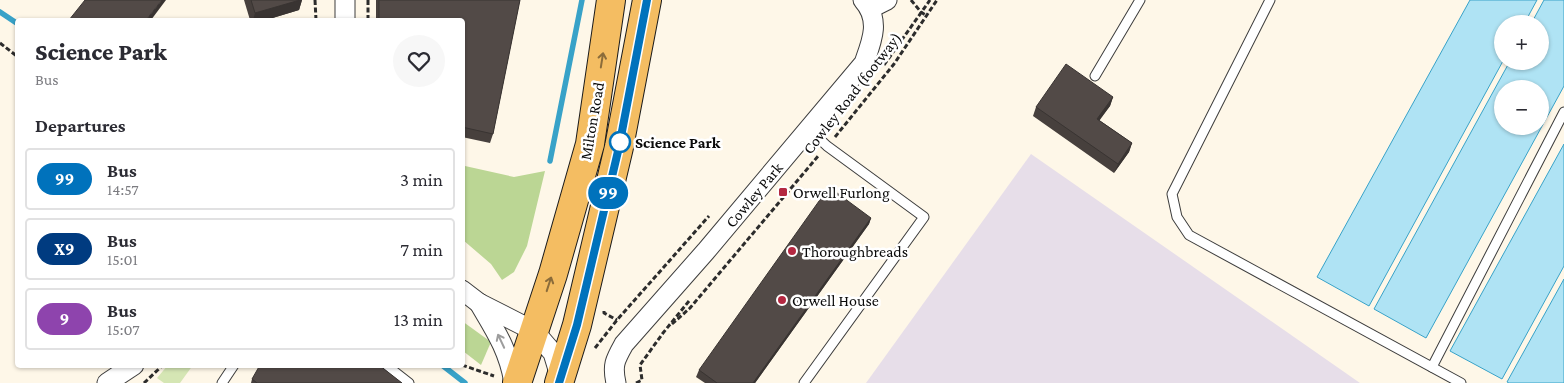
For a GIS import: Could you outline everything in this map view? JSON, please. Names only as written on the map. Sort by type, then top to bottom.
[{"type":"main road","name":"Milton Road","points":[[510,382],[534,330],[590,144],[612,0]]},
{"type":"main road","name":"Milton Road","points":[[559,380],[577,325],[619,147],[647,0]]},
{"type":"main road","points":[[534,330],[546,327],[556,316],[567,298],[591,219],[619,147]]},
{"type":"street","points":[[345,0],[345,18]]},
{"type":"street","name":"Cowley Park","points":[[616,383],[613,368],[624,344],[700,258],[864,63],[875,34],[874,3]]},
{"type":"street","points":[[465,292],[479,303],[534,330],[553,353],[559,380]]},
{"type":"street","points":[[479,303],[500,338],[511,364],[510,382]]},
{"type":"street","points":[[107,383],[130,368]]},
{"type":"lane","points":[[1095,76],[1140,0]]},
{"type":"lane","points":[[1270,0],[1172,194],[1177,217],[1189,234],[1461,383]]},
{"type":"lane","points":[[1432,367],[1564,112]]},
{"type":"lane","points":[[804,383],[924,217],[827,146],[809,129]]},
{"type":"lane","points":[[222,383],[232,368]]},
{"type":"lane","points":[[390,368],[409,383]]},
{"type":"path","points":[[315,0],[316,18]]},
{"type":"path","points":[[368,0],[368,18]]},
{"type":"path","points":[[911,0],[927,16]]},
{"type":"path","points":[[921,12],[930,0]]},
{"type":"path","name":"Cowley Road (footway)","points":[[636,383],[642,380],[640,365],[663,333],[690,308],[827,146],[894,64],[937,0]]},
{"type":"path","points":[[0,43],[15,55]]},
{"type":"path","points":[[592,351],[617,320],[715,210]]},
{"type":"path","points":[[465,366],[510,382]]},
{"type":"path","points":[[146,382],[160,368]]},
{"type":"shaded area","points":[[1031,154],[1360,383],[866,383]]},
{"type":"green space","points":[[465,166],[514,177],[545,171],[527,246],[514,272],[502,280],[491,264],[465,242]]},
{"type":"green space","points":[[465,323],[491,342],[481,365],[465,353]]},
{"type":"green space","points":[[165,368],[191,368],[180,383],[164,383],[157,378]]},
{"type":"water","points":[[1470,0],[1537,0],[1529,15],[1494,15],[1494,70],[1498,70],[1369,306],[1317,277]]},
{"type":"water","points":[[1544,0],[1564,0],[1564,86],[1549,113],[1549,80],[1500,80],[1505,70],[1549,70],[1549,15],[1536,15]]},
{"type":"water","points":[[1494,90],[1494,135],[1537,135],[1426,338],[1374,309]]},
{"type":"water","points":[[1564,144],[1564,266],[1502,379],[1450,351]]},
{"type":"water","points":[[1564,279],[1564,383],[1507,382]]},
{"type":"building","points":[[85,0],[162,0],[148,18],[71,18]]},
{"type":"building","points":[[251,0],[300,0],[255,13]]},
{"type":"building","points":[[379,0],[520,0],[493,134],[465,128],[465,18],[379,18]]},
{"type":"building","points":[[1066,64],[1113,97],[1097,119],[1132,143],[1118,164],[1036,107]]},
{"type":"building","name":"Orwell House","points":[[829,187],[871,218],[753,383],[717,383],[699,370]]},
{"type":"building","points":[[258,368],[383,368],[402,383],[257,383],[252,379]]},
{"type":"waterway","points":[[550,161],[582,0]]},
{"type":"waterway","points":[[0,12],[15,22]]},
{"type":"waterway","points":[[446,368],[465,383]]},
{"type":"bus line","name":"99","points":[[559,383],[577,325],[619,147],[647,0]]},
{"type":"place","name":"Science Park","points":[[620,142]]},
{"type":"place","name":"Orwell Furlong","points":[[783,192]]},
{"type":"place","name":"Thoroughbreads","points":[[792,251]]},
{"type":"place","name":"Orwell House","points":[[782,300]]}]
